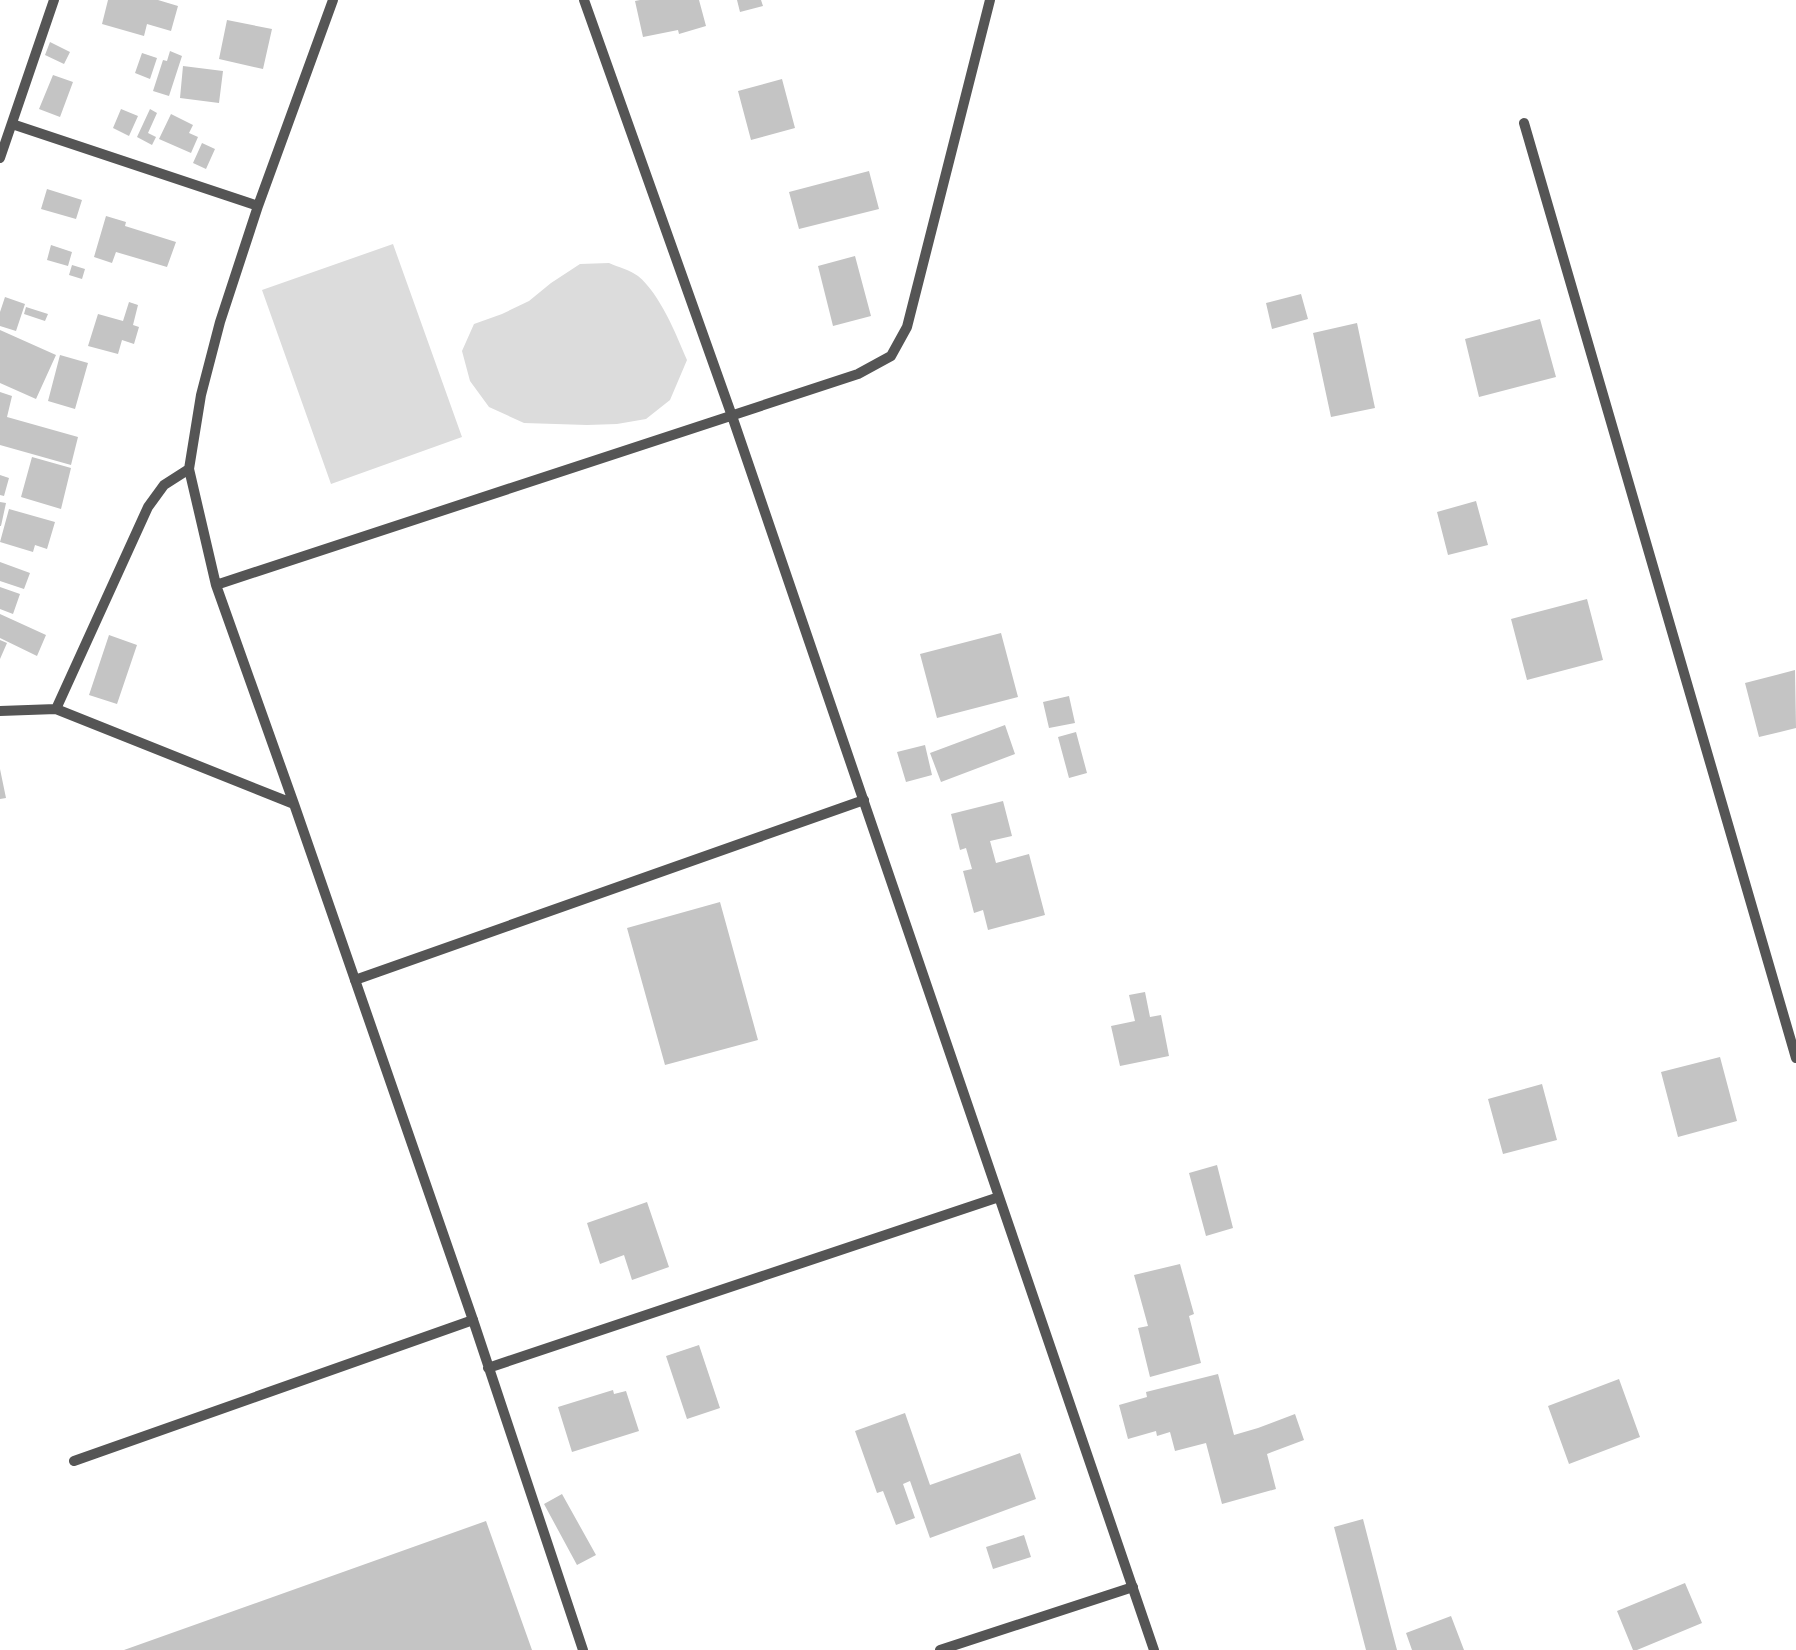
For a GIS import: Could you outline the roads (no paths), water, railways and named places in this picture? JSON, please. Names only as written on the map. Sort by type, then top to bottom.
[{"type":"street","points":[[0,158],[54,0]]},
{"type":"street","points":[[333,0],[258,206],[220,322],[201,395],[189,469],[216,584],[473,1320],[583,1650]]},
{"type":"street","points":[[584,0],[732,416],[1154,1650]]},
{"type":"street","points":[[216,584],[858,374],[891,356],[907,326],[990,0]]},
{"type":"street","points":[[1524,123],[1796,1058]]},
{"type":"street","points":[[12,124],[258,206]]},
{"type":"street","points":[[56,709],[148,507],[164,485],[189,469]]},
{"type":"street","points":[[0,711],[56,709],[294,804]]},
{"type":"street","points":[[355,980],[864,800]]},
{"type":"street","points":[[488,1368],[999,1197]]},
{"type":"street","points":[[74,1461],[473,1320]]},
{"type":"street","points":[[940,1650],[1133,1587]]}]
